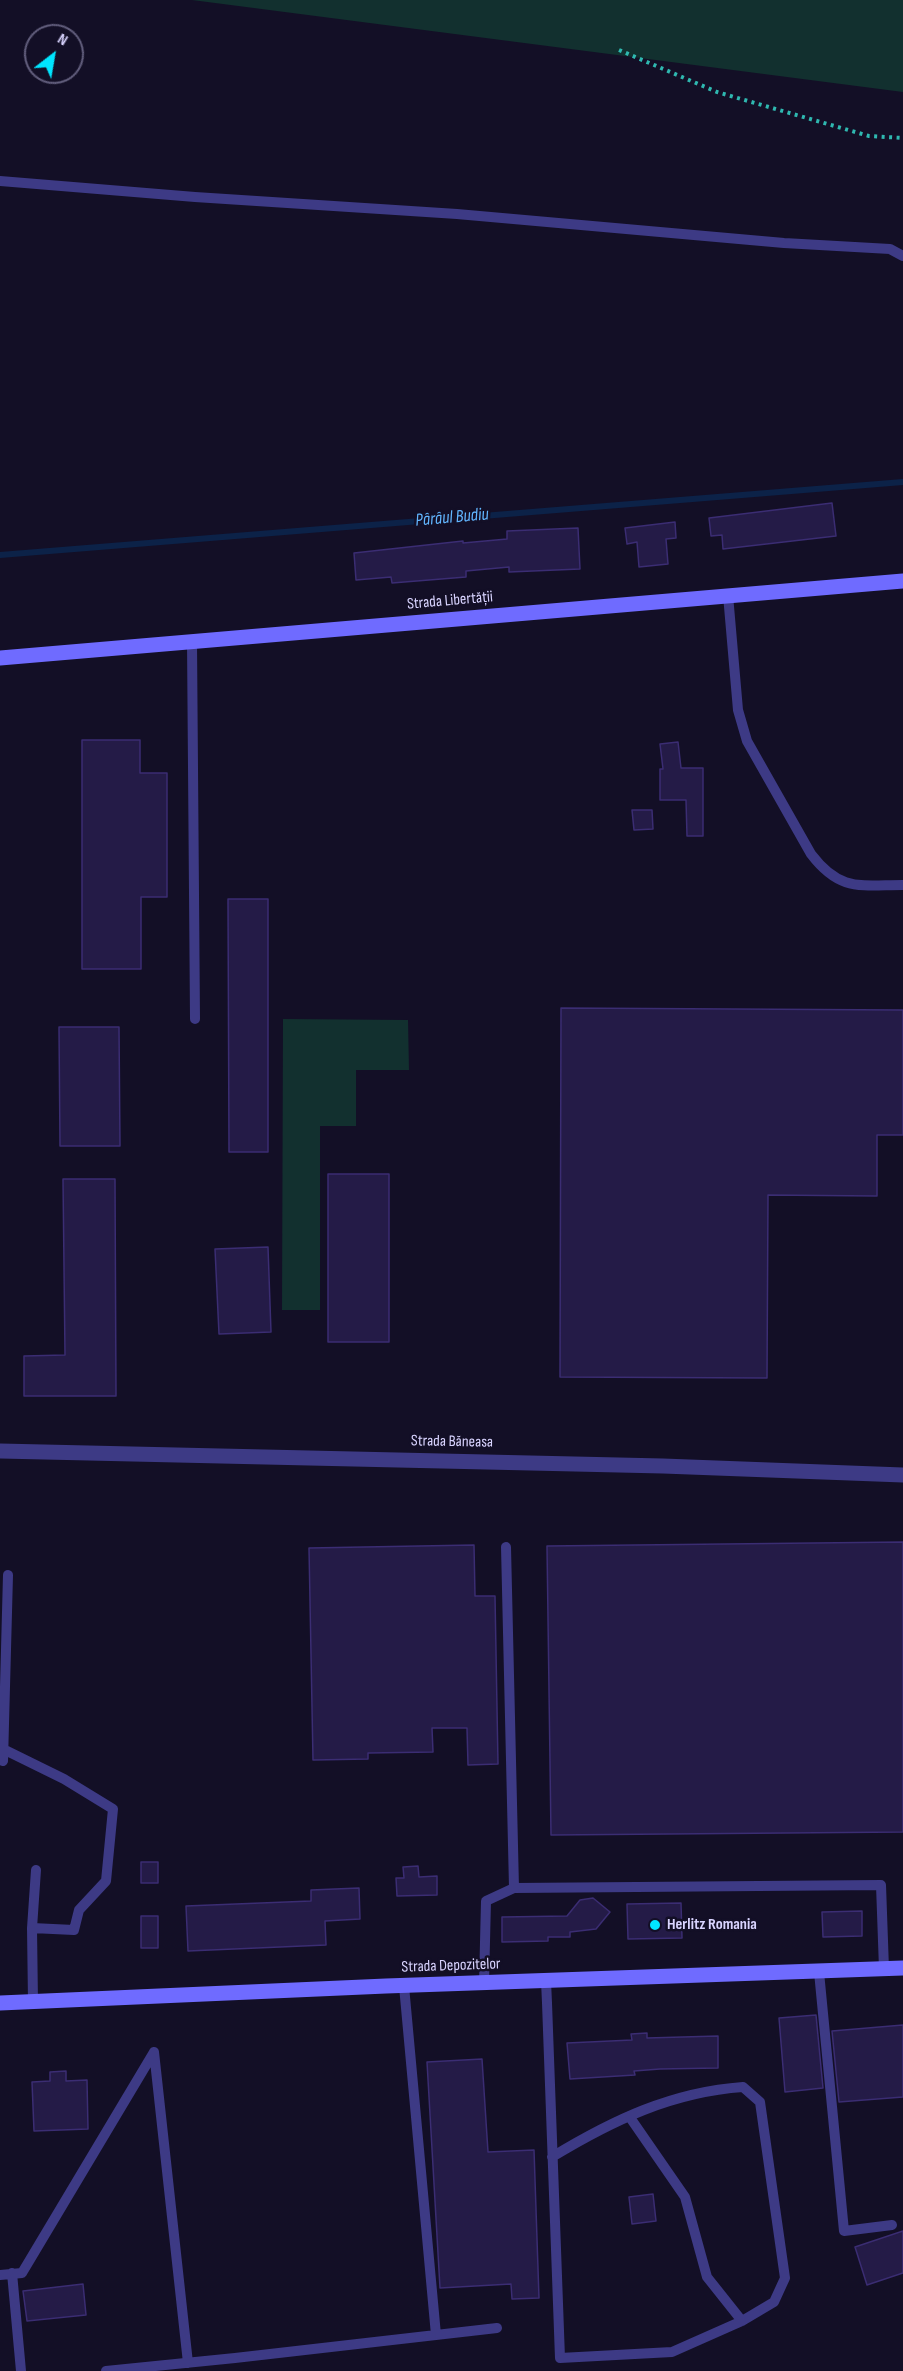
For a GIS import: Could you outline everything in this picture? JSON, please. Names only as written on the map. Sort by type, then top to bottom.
[{"type":"street","name":"Strada Libertății","points":[[0,658],[903,581]]},
{"type":"street","name":"Strada Băneasa","points":[[0,1451],[663,1466],[903,1475]]},
{"type":"street","name":"Strada Depozitelor","points":[[0,2003],[903,1968]]},
{"type":"lane","points":[[0,180],[458,214],[784,243],[890,249],[903,256]]},
{"type":"lane","points":[[728,595],[738,710],[747,741],[812,854],[824,871],[848,885],[903,885]]},
{"type":"lane","points":[[192,642],[195,1019]]},
{"type":"lane","points":[[506,1547],[514,1888]]},
{"type":"lane","points":[[0,1760],[3,1761],[8,1575]]},
{"type":"lane","points":[[3,1749],[64,1779],[113,1809],[106,1881],[79,1910],[74,1930],[32,1928]]},
{"type":"lane","points":[[33,2002],[32,1928],[36,1870]]},
{"type":"lane","points":[[484,1983],[486,1901],[514,1888],[881,1885],[884,1969]]},
{"type":"lane","points":[[819,1972],[844,2231],[892,2225]]},
{"type":"lane","points":[[546,1981],[552,2157],[560,2358],[672,2352],[742,2321],[774,2302],[785,2278],[760,2103],[743,2087],[715,2089],[653,2105],[596,2130],[552,2157]]},
{"type":"lane","points":[[404,1986],[436,2335]]},
{"type":"lane","points":[[0,2275],[22,2272],[154,2052],[188,2363]]},
{"type":"lane","points":[[629,2116],[685,2197],[707,2277],[742,2321]]},
{"type":"lane","points":[[12,2274],[21,2371]]},
{"type":"lane","points":[[106,2371],[497,2328]]},
{"type":"path","points":[[619,50],[717,92],[869,136],[903,138]]},
{"type":"green space","points":[[192,0],[903,0],[903,92]]},
{"type":"green space","points":[[283,1019],[408,1020],[409,1070],[356,1070],[356,1126],[320,1126],[320,1310],[282,1310]]},
{"type":"building","points":[[832,503],[836,536],[723,549],[722,535],[711,536],[709,518]]},
{"type":"building","points":[[675,522],[676,538],[666,539],[668,564],[639,567],[637,542],[627,544],[625,528]]},
{"type":"building","points":[[578,528],[580,569],[509,572],[509,567],[466,571],[466,577],[392,583],[391,577],[356,580],[354,553],[463,541],[463,543],[507,539],[507,531]]},
{"type":"building","points":[[82,740],[140,740],[140,773],[167,773],[167,897],[141,897],[141,969],[82,969]]},
{"type":"building","points":[[678,742],[681,768],[703,768],[703,836],[687,836],[686,800],[660,800],[660,769],[663,769],[660,744]]},
{"type":"building","points":[[632,810],[652,810],[653,829],[634,830]]},
{"type":"building","points":[[228,899],[268,899],[268,1152],[229,1152]]},
{"type":"building","points":[[561,1008],[903,1010],[903,1135],[877,1135],[877,1196],[768,1195],[767,1378],[560,1377]]},
{"type":"building","points":[[59,1027],[119,1027],[120,1146],[60,1146]]},
{"type":"building","points":[[328,1174],[389,1174],[389,1342],[328,1342]]},
{"type":"building","points":[[63,1179],[115,1179],[116,1396],[24,1396],[24,1356],[65,1355]]},
{"type":"building","points":[[268,1247],[271,1332],[219,1334],[215,1249]]},
{"type":"building","points":[[903,1542],[903,1832],[551,1835],[547,1546]]},
{"type":"building","points":[[474,1545],[475,1596],[495,1596],[498,1764],[468,1765],[467,1728],[432,1728],[433,1752],[368,1753],[368,1759],[313,1760],[309,1548]]},
{"type":"building","points":[[141,1862],[158,1862],[158,1883],[141,1883]]},
{"type":"building","points":[[418,1866],[419,1877],[437,1876],[437,1895],[397,1896],[396,1878],[404,1878],[403,1867]]},
{"type":"building","points":[[359,1888],[360,1919],[325,1921],[326,1945],[188,1951],[186,1906],[311,1901],[311,1890]]},
{"type":"building","points":[[593,1898],[610,1912],[596,1929],[570,1932],[570,1937],[548,1937],[548,1941],[502,1942],[502,1917],[567,1916],[580,1900]]},
{"type":"building","points":[[681,1903],[682,1938],[628,1939],[627,1904]]},
{"type":"building","points":[[862,1911],[862,1936],[823,1937],[822,1912]]},
{"type":"building","points":[[141,1916],[158,1916],[158,1948],[141,1948]]},
{"type":"building","points":[[816,2015],[823,2088],[785,2092],[779,2018]]},
{"type":"building","points":[[903,2025],[903,2097],[839,2102],[832,2031]]},
{"type":"building","points":[[647,2033],[647,2038],[718,2036],[718,2068],[660,2069],[634,2071],[635,2075],[570,2079],[567,2043],[632,2040],[631,2034]]},
{"type":"building","points":[[482,2059],[488,2152],[534,2150],[539,2298],[512,2299],[511,2284],[440,2288],[427,2062]]},
{"type":"building","points":[[66,2071],[66,2081],[87,2080],[88,2129],[34,2131],[32,2082],[50,2081],[50,2072]]},
{"type":"building","points":[[653,2194],[656,2221],[632,2224],[629,2197]]},
{"type":"building","points":[[903,2231],[903,2273],[867,2285],[855,2247]]},
{"type":"building","points":[[83,2284],[86,2315],[27,2321],[23,2291]]},
{"type":"waterway","name":"Pârâul Budiu","points":[[0,555],[903,482]]},
{"type":"place","name":"Herlitz Romania","points":[[655,1925]]}]
